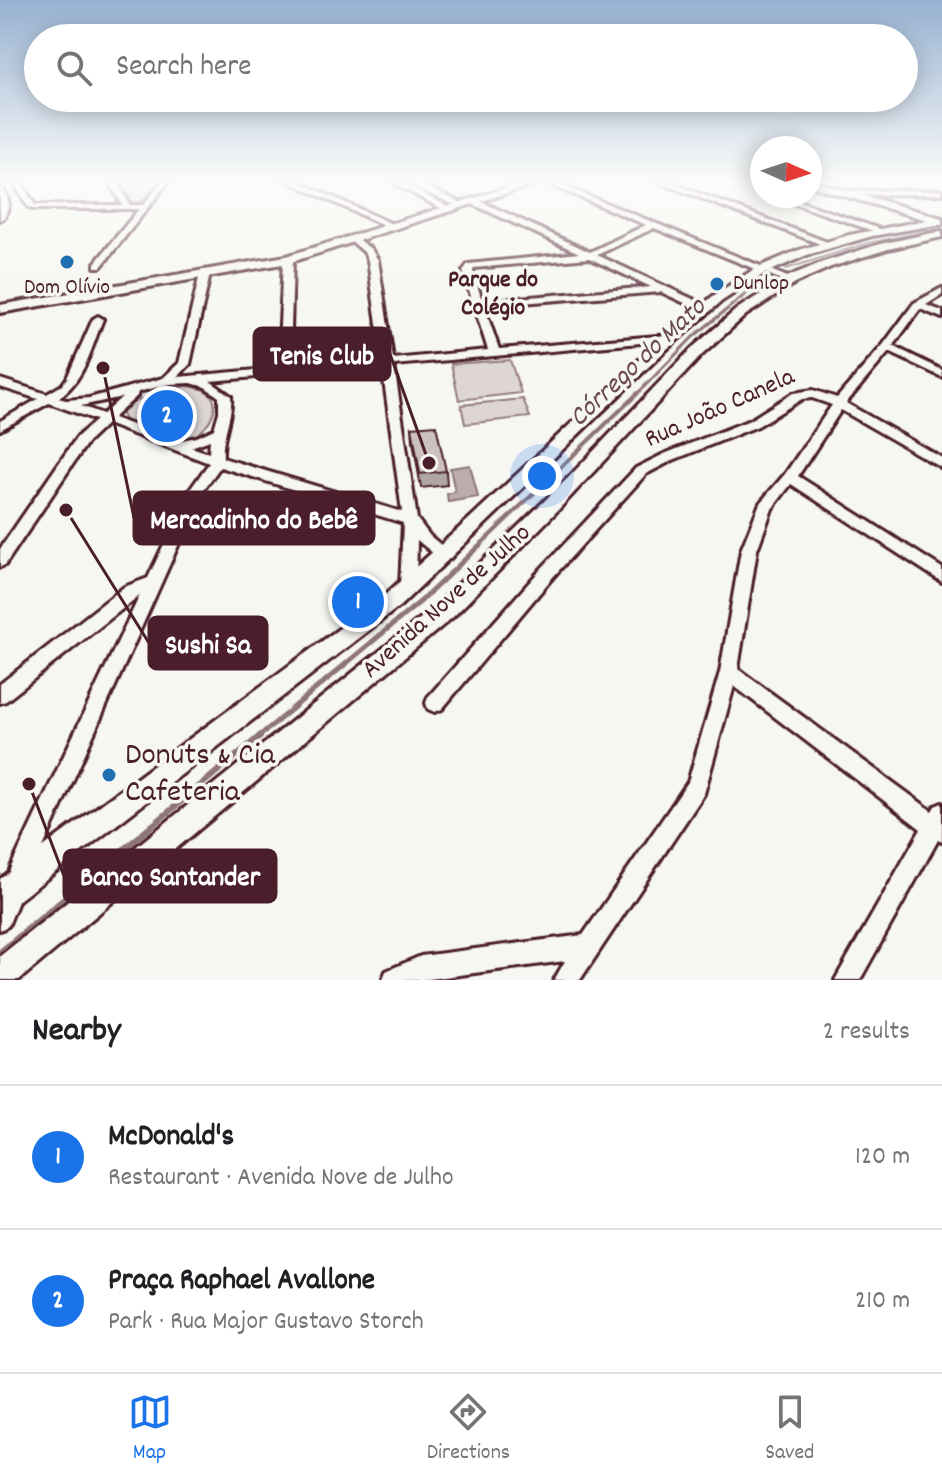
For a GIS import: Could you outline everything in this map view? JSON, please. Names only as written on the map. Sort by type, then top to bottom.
[{"type":"main road","points":[[0,309],[288,259],[399,226]]},
{"type":"main road","name":"Avenida Nove de Julho","points":[[5,901],[408,587],[704,308],[776,275],[831,245],[882,231],[921,226]]},
{"type":"main road","name":"Avenida Nove de Julho","points":[[0,976],[445,611],[702,347],[753,303],[776,275],[856,255],[935,226]]},
{"type":"street","points":[[98,265],[130,226]]},
{"type":"street","points":[[522,226],[704,308]]},
{"type":"street","points":[[494,352],[468,271],[471,266],[591,255],[651,226]]},
{"type":"street","points":[[655,226],[776,275]]},
{"type":"street","points":[[779,226],[831,245]]},
{"type":"street","points":[[866,226],[882,231]]},
{"type":"street","points":[[353,239],[368,251],[373,260],[410,520],[408,587]]},
{"type":"street","points":[[284,370],[288,259]]},
{"type":"street","points":[[167,380],[184,364],[205,274]]},
{"type":"street","points":[[478,304],[663,289]]},
{"type":"street","points":[[566,980],[697,787],[729,672],[749,550],[765,507],[790,477],[838,405],[918,305],[942,291]]},
{"type":"street","points":[[918,305],[942,315]]},
{"type":"street","points":[[0,426],[66,388],[98,319]]},
{"type":"street","points":[[183,380],[670,338]]},
{"type":"street","points":[[887,347],[942,374]]},
{"type":"street","points":[[220,390],[226,381],[237,375]]},
{"type":"street","points":[[5,901],[196,491],[217,461],[216,432],[228,407],[220,390],[199,381],[183,380],[151,384],[95,402],[62,403]]},
{"type":"street","points":[[0,383],[217,461],[410,520],[425,540],[445,555]]},
{"type":"street","points":[[0,561],[82,440],[121,401],[151,384]]},
{"type":"street","name":"Rua João Canela","points":[[435,703],[547,573],[641,471],[657,461],[701,447],[756,422],[799,395],[820,395],[942,464]]},
{"type":"street","points":[[175,446],[201,440],[216,432]]},
{"type":"street","points":[[790,477],[942,576]]},
{"type":"street","points":[[0,695],[130,592],[154,582]]},
{"type":"street","points":[[729,672],[940,823],[847,980]]},
{"type":"street","points":[[395,980],[421,968],[587,946]]},
{"type":"shaded area","points":[[510,360],[521,393],[459,400],[451,364]]},
{"type":"shaded area","points":[[186,386],[204,390],[214,403],[211,419],[192,437],[178,439],[155,432],[125,420],[121,412],[134,401]]},
{"type":"shaded area","points":[[523,399],[530,417],[465,424],[461,405]]},
{"type":"shaded area","points":[[470,465],[478,497],[448,502],[447,494],[455,492],[450,468]]},
{"type":"building","points":[[436,425],[446,471],[420,474],[412,427]]},
{"type":"waterway","name":"Córrego do Mato","points":[[786,269],[868,243],[942,228]]},
{"type":"waterway","name":"Córrego do Mato","points":[[637,394],[693,337],[763,280]]},
{"type":"waterway","name":"Córrego do Mato","points":[[479,546],[637,394]]},
{"type":"waterway","name":"Córrego do Mato","points":[[257,738],[421,601],[481,544]]},
{"type":"waterway","name":"Córrego do Mato","points":[[0,952],[260,736]]},
{"type":"place","name":"Dom Olívio","points":[[67,262]]},
{"type":"place","name":"Dunlop","points":[[717,284]]},
{"type":"place","name":"Mercadinho do Bebê","points":[[103,368]]},
{"type":"place","name":"Praça Raphael Avallone","points":[[167,416]]},
{"type":"place","name":"Tenis Club","points":[[429,463]]},
{"type":"place","name":"Sushi Sa","points":[[66,510]]},
{"type":"place","name":"McDonald's","points":[[358,602]]},
{"type":"place","name":"Donuts & Cia Cafeteria","points":[[109,775]]},
{"type":"place","name":"Banco Santander","points":[[29,784]]},
{"type":"district","name":"Parque do Colégio","points":[[493,295]]}]
